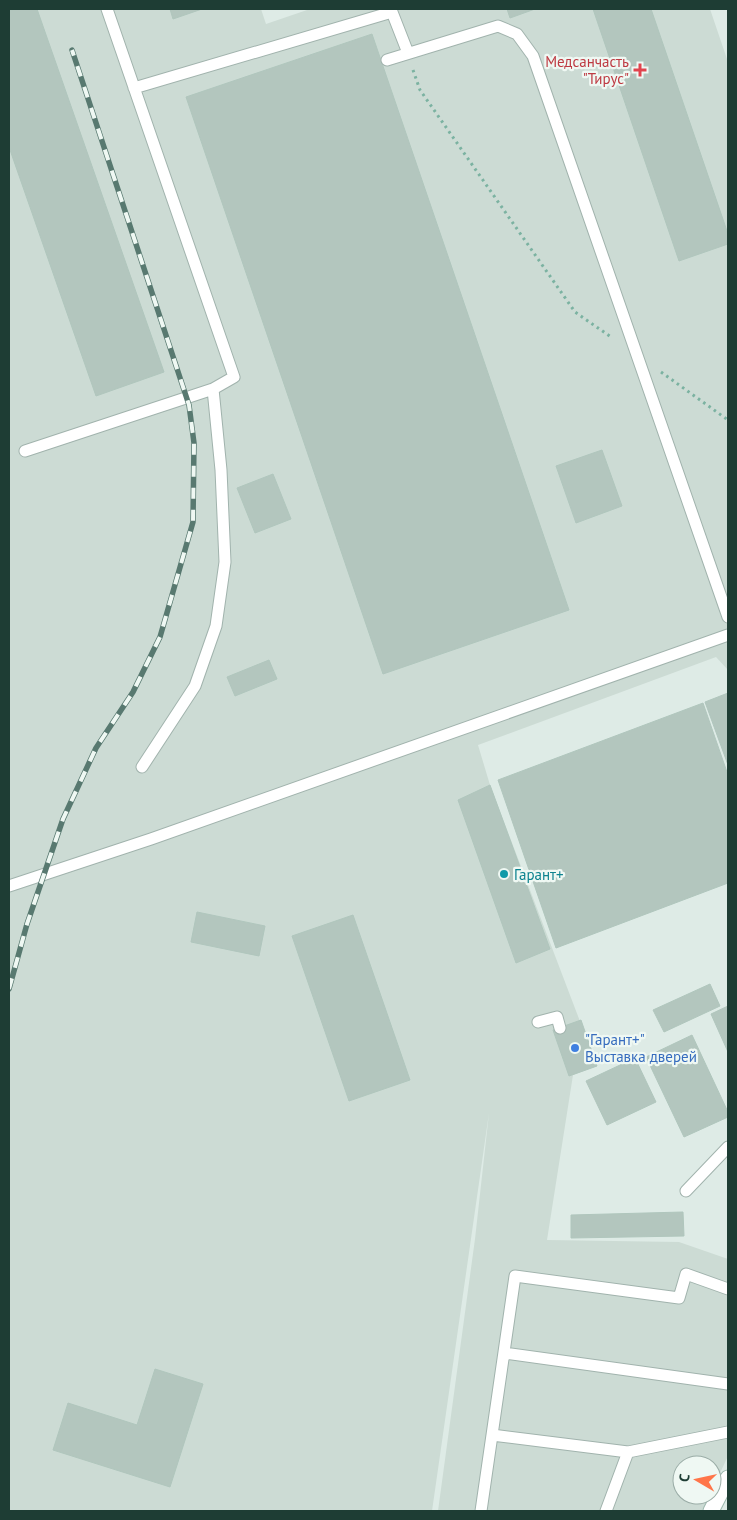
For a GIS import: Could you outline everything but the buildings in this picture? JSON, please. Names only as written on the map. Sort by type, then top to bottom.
[{"type":"street","points":[[711,1511],[728,1478]]},
{"type":"lane","points":[[25,451],[213,389],[234,377],[107,9]]},
{"type":"lane","points":[[134,88],[392,12],[408,53]]},
{"type":"lane","points":[[387,60],[498,26],[517,34],[534,56],[728,617]]},
{"type":"lane","points":[[142,767],[195,686],[216,626],[225,562],[221,470],[213,389]]},
{"type":"lane","points":[[9,886],[151,839],[728,635]]},
{"type":"lane","points":[[538,1022],[556,1017],[560,1028]]},
{"type":"lane","points":[[686,1191],[728,1147]]},
{"type":"lane","points":[[481,1511],[515,1276],[679,1298],[686,1274],[728,1290]]},
{"type":"lane","points":[[504,1353],[728,1384]]},
{"type":"lane","points":[[492,1434],[628,1452],[728,1432]]},
{"type":"lane","points":[[606,1511],[628,1452]]},
{"type":"path","points":[[408,53],[420,90],[575,312],[728,420]]},
{"type":"shaded area","points":[[9,9],[261,9],[266,24],[310,9],[710,9],[728,62],[728,670],[716,657],[478,745],[490,785],[597,1066],[573,1075],[547,1240],[679,1242],[728,1259],[728,1456],[722,1469],[722,1455],[672,1455],[672,1505],[705,1505],[702,1511],[438,1511],[475,1239],[489,1113],[432,1511],[9,1511]]},
{"type":"railway","points":[[9,989],[27,924],[63,819],[96,748],[133,692],[160,637],[193,522],[194,443],[189,405],[72,50]]},
{"type":"place","name":"Медсанчасть \"Тирус\"","points":[[640,70]]},
{"type":"place","name":"Гарант+","points":[[504,874]]},
{"type":"place","name":"\"Гарант+\" Выставка дверей","points":[[575,1048]]}]
